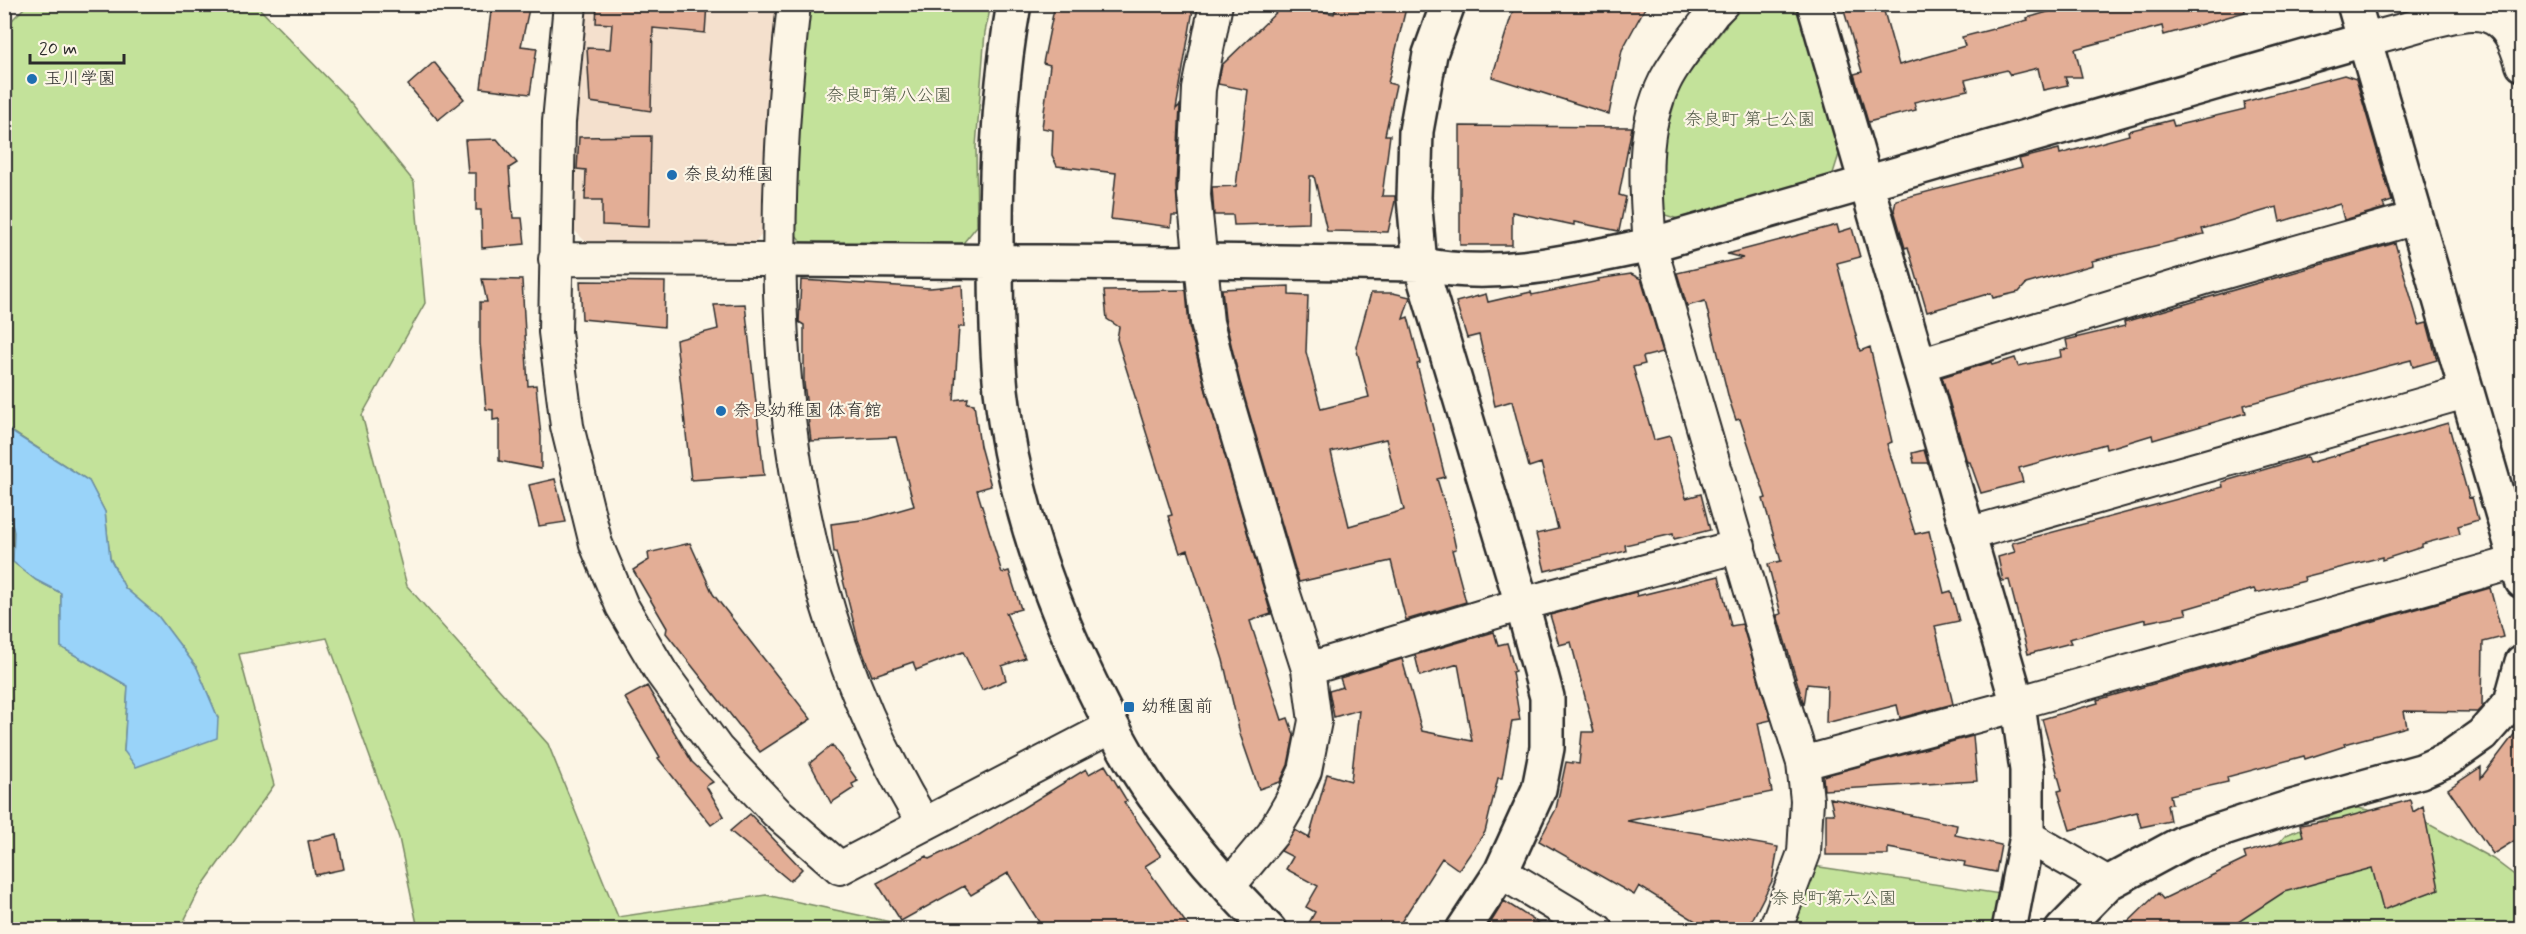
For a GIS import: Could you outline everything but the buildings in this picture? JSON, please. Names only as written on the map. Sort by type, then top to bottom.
[{"type":"street","points":[[570,4],[559,122],[555,259],[555,332],[567,426],[596,544],[622,606],[661,672],[717,749],[776,812],[840,868],[1112,727]]},
{"type":"street","points":[[795,4],[786,79],[778,260],[787,418],[807,534],[827,613],[852,681],[895,778],[924,824]]},
{"type":"street","points":[[1014,4],[996,154],[996,261],[1001,390],[1019,489],[1050,591],[1071,642],[1112,727],[1154,796],[1228,887],[1269,930]]},
{"type":"street","points":[[1216,4],[1199,89],[1194,195],[1207,322],[1222,387],[1308,669],[1315,721],[1305,771],[1273,833],[1228,887]]},
{"type":"street","points":[[1448,4],[1430,54],[1416,132],[1414,198],[1420,264],[1522,604],[1547,697],[1547,748],[1539,789],[1501,872],[1463,930]]},
{"type":"street","points":[[1722,4],[1713,13],[1665,81],[1654,115],[1644,174],[1650,245],[1803,763],[1807,800],[1804,853],[1774,930]]},
{"type":"street","points":[[1814,4],[2018,705],[2027,770],[2027,836],[2009,930]]},
{"type":"street","points":[[1803,763],[2018,705],[2031,699],[2519,572],[2354,4]]},
{"type":"street","points":[[555,259],[1180,263],[1199,261],[1420,264],[1447,270],[1541,267],[1650,245],[2461,14],[2479,13],[2494,19],[2508,32],[2516,44],[2522,65]]},
{"type":"street","points":[[1919,365],[2208,277],[2416,218]]},
{"type":"street","points":[[1968,534],[2465,392]]},
{"type":"street","points":[[1308,669],[1522,604],[1739,546]]},
{"type":"street","points":[[2062,930],[2108,883],[2184,842],[2285,809],[2421,771],[2448,759],[2482,735],[2511,702],[2522,662]]},
{"type":"street","points":[[2027,836],[2108,883]]},
{"type":"street","points":[[1501,872],[1597,930]]},
{"type":"shaded area","name":"奈良幼稚園","points":[[586,5],[782,5],[768,226],[755,243],[588,244],[572,228],[575,123]]},
{"type":"green space","points":[[27,5],[256,5],[344,95],[414,182],[425,303],[362,415],[407,586],[548,744],[618,917],[766,895],[923,929],[418,929],[399,838],[327,638],[239,654],[274,785],[200,889],[180,929],[5,930],[5,510],[9,511],[14,532],[13,562],[36,580],[61,593],[61,647],[128,686],[124,751],[218,718],[197,668],[158,616],[125,588],[110,558],[105,512],[89,481],[5,427],[5,27]]},
{"type":"green space","name":"奈良町第八公園","points":[[805,5],[991,5],[985,32],[976,147],[977,226],[960,247],[803,244],[792,230]]},
{"type":"green space","name":"奈良町 第七公園","points":[[1742,5],[1798,5],[1840,151],[1831,180],[1678,219],[1659,213],[1660,152],[1680,85]]},
{"type":"green space","points":[[2353,807],[2423,821],[2493,859],[2521,880],[2521,929],[2235,930],[2234,922],[2248,878],[2286,835]]},
{"type":"green space","name":"奈良町第六公園","points":[[1813,866],[2001,894],[1990,929],[1785,930]]},
{"type":"water","points":[[4,427],[89,481],[105,512],[110,558],[125,588],[158,616],[197,668],[218,718],[217,738],[136,767],[124,751],[128,686],[61,647],[61,593],[36,580],[13,562],[14,532],[9,511],[5,510]]},
{"type":"place","name":"玉川学園","points":[[32,79]]},
{"type":"place","name":"奈良幼稚園","points":[[672,175]]},
{"type":"place","name":"奈良幼稚園 体育館","points":[[721,411]]},
{"type":"place","name":"幼稚園前","points":[[1129,707]]}]
